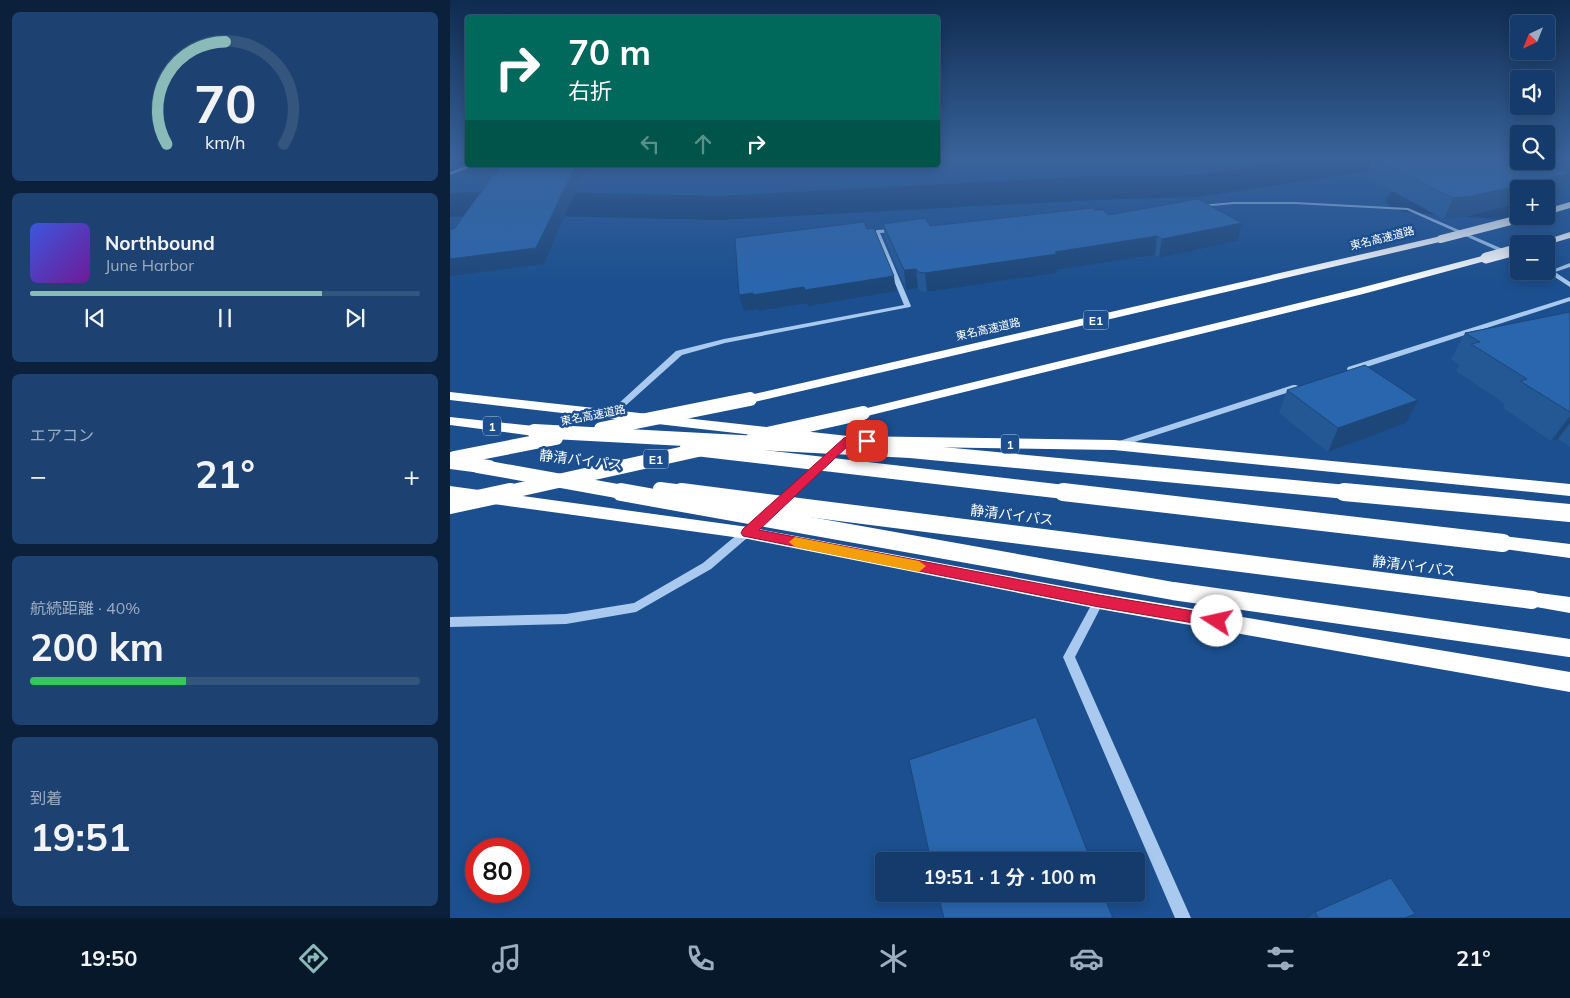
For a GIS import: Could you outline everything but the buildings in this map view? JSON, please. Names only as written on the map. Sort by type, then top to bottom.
[{"type":"highway","points":[[1555,209],[1570,205]]},
{"type":"highway","name":"東名高速道路","points":[[450,460],[750,399],[1441,240],[1510,221]]},
{"type":"highway","points":[[1555,239],[1570,235]]},
{"type":"highway","name":"E1","points":[[450,505],[863,413],[1359,292],[1510,251]]},
{"type":"highway","name":"1","points":[[450,396],[848,441],[1114,445],[1570,490]]},
{"type":"highway","name":"静清バイパス","points":[[450,421],[1570,551]]},
{"type":"highway","name":"1","points":[[534,431],[910,451],[1570,513]]},
{"type":"highway","name":"静清バイパス","points":[[450,460],[478,466],[1570,605]]},
{"type":"highway","points":[[478,466],[1173,592],[1570,648]]},
{"type":"highway","points":[[450,492],[748,533],[1099,601],[1570,682]]},
{"type":"street","points":[[1195,207],[1234,203],[1295,203],[1408,209],[1510,254]]},
{"type":"street","points":[[610,415],[679,353],[724,341],[908,306],[878,232],[906,231]]},
{"type":"street","points":[[1555,269],[1570,265]]},
{"type":"street","points":[[1555,275],[1570,285]]},
{"type":"street","points":[[1344,372],[1570,299]]},
{"type":"street","points":[[1114,445],[1306,384]]},
{"type":"street","points":[[450,622],[566,619],[636,607],[706,566],[748,533],[848,441]]},
{"type":"street","points":[[1099,601],[1069,657],[1183,918]]},
{"type":"waterway","points":[[450,205],[512,203],[719,208],[853,201]]},
{"type":"waterway","points":[[1416,201],[1510,208]]},
{"type":"slow traffic","points":[[795,542],[919,566]]},
{"type":"route","points":[[867,441],[848,441],[748,533],[1099,601],[1217,621]]}]
